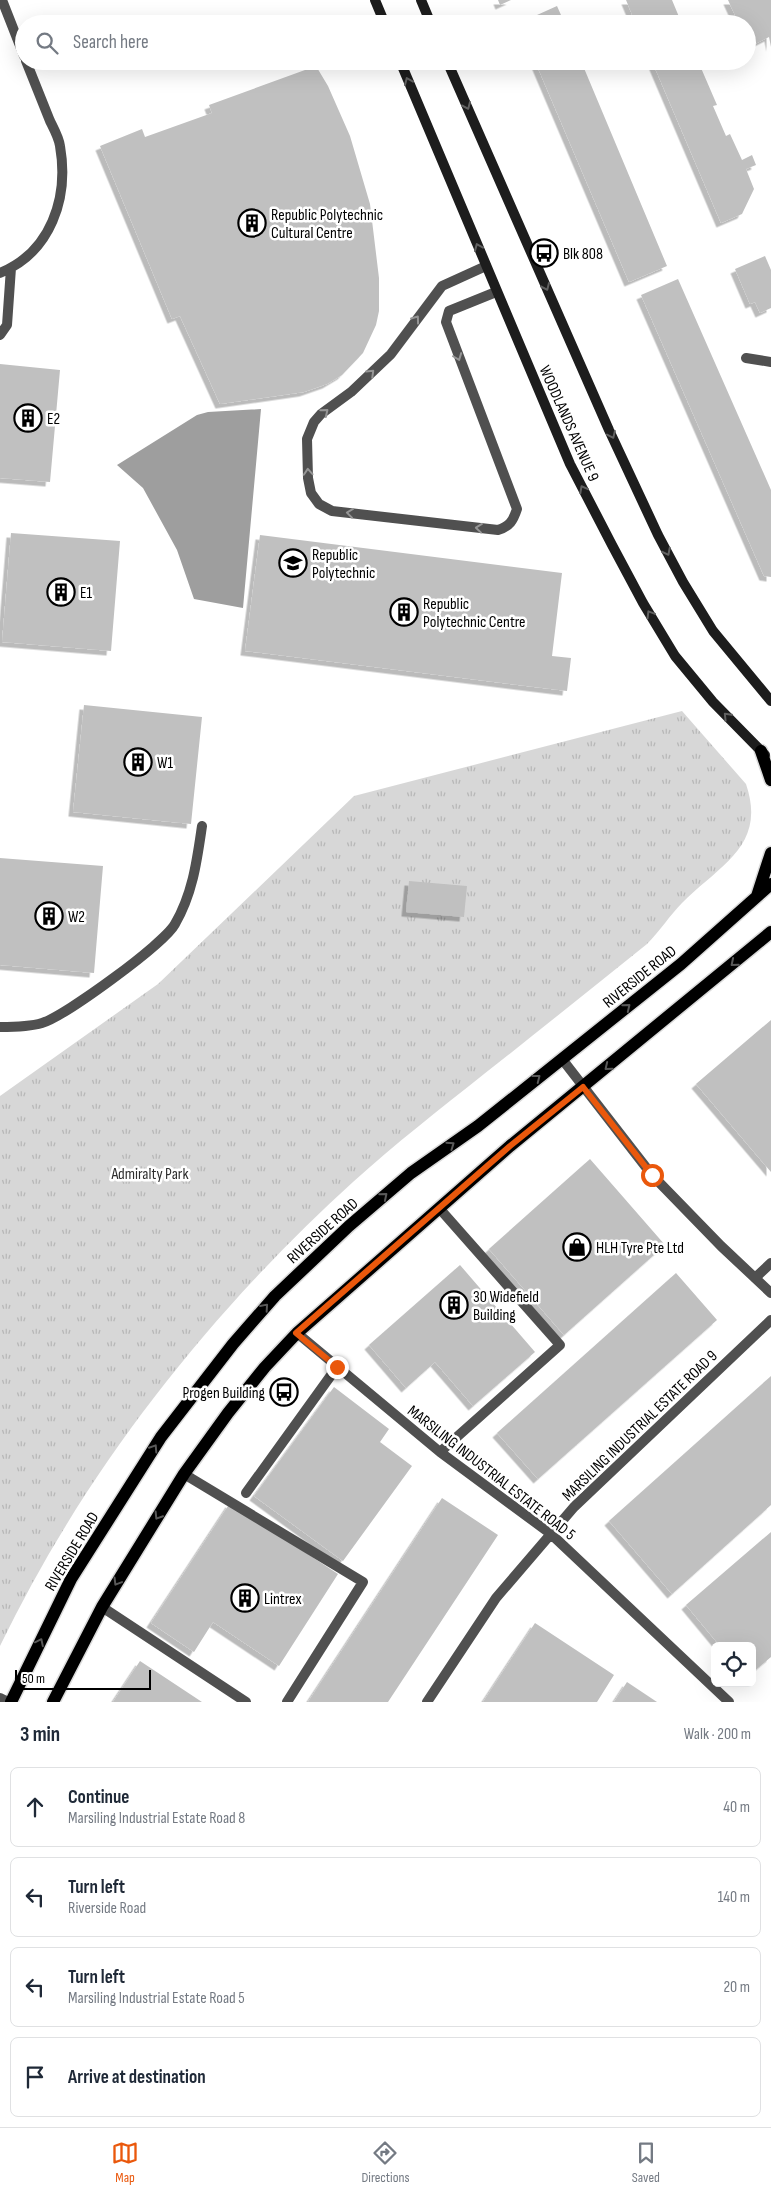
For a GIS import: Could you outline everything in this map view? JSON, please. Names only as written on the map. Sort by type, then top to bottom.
[{"type":"main road","points":[[375,0],[381,15]]},
{"type":"main road","points":[[420,0],[427,15]]},
{"type":"main road","name":"WOODLANDS AVENUE 9","points":[[404,70],[570,464],[643,603],[676,656],[713,702],[771,761]]},
{"type":"main road","name":"WOODLANDS AVENUE 9","points":[[451,70],[609,430],[658,535],[683,582],[713,630],[771,701]]},
{"type":"main road","points":[[760,751],[771,780]]},
{"type":"main road","points":[[756,898],[771,853]]},
{"type":"main road","name":"RIVERSIDE ROAD","points":[[9,1702],[76,1571],[161,1437],[239,1337],[281,1290],[349,1226],[411,1173],[478,1126],[681,964],[771,884]]},
{"type":"main road","points":[[53,1702],[102,1607],[184,1474],[228,1413],[265,1367],[296,1333],[510,1146],[771,932]]},
{"type":"lane","points":[[2,0],[15,33]]},
{"type":"lane","points":[[0,272],[16,266],[42,243],[54,219],[62,169],[60,144],[30,70]]},
{"type":"lane","points":[[486,266],[442,286],[391,354],[351,392],[321,414],[314,422],[307,439],[308,478],[311,493],[319,504],[332,511],[498,530],[508,526],[514,519],[517,510],[446,322],[449,311],[496,292]]},
{"type":"lane","points":[[0,335],[7,325],[11,268]]},
{"type":"lane","points":[[746,358],[771,362]]},
{"type":"lane","points":[[0,1027],[42,1023],[90,995],[132,964],[175,925],[194,882],[202,826]]},
{"type":"lane","points":[[562,1059],[652,1175],[771,1293]]},
{"type":"lane","points":[[439,1208],[560,1345],[440,1452]]},
{"type":"lane","points":[[755,1278],[771,1263]]},
{"type":"lane","name":"MARSILING INDUSTRIAL ESTATE ROAD 9","points":[[427,1702],[496,1598],[574,1507],[771,1320]]},
{"type":"lane","name":"MARSILING INDUSTRIAL ESTATE ROAD 5","points":[[296,1333],[440,1452],[551,1534],[729,1702]]},
{"type":"lane","points":[[246,1492],[337,1367]]},
{"type":"lane","points":[[184,1474],[363,1582],[286,1702]]},
{"type":"lane","points":[[102,1607],[246,1702]]},
{"type":"lane","points":[[0,1698],[9,1702]]},
{"type":"green space","name":"Admiralty Park","points":[[682,711],[746,784],[751,805],[750,823],[745,839],[736,852],[682,903],[647,944],[385,1154],[300,1232],[249,1285],[200,1340],[154,1397],[111,1456],[71,1518],[34,1581],[0,1646],[0,1096],[158,984],[354,796]]},
{"type":"shaded area","points":[[261,409],[243,608],[194,599],[177,550],[143,488],[117,465],[197,415],[208,412]]},
{"type":"building","points":[[498,0],[511,0],[500,5]]},
{"type":"building","points":[[626,0],[672,0],[678,15],[632,15]]},
{"type":"building","points":[[728,0],[771,0],[771,47],[769,37],[756,44],[756,15],[735,15]]},
{"type":"building","points":[[557,6],[561,15],[537,15]]},
{"type":"building","name":"Republic Polytechnic Cultural Centre","points":[[305,70],[318,70],[328,86],[350,136],[370,204],[379,278],[379,311],[376,325],[363,353],[342,375],[327,384],[304,392],[220,404],[180,316],[172,319],[100,146],[142,129],[145,137],[212,113],[209,105]]},
{"type":"building","points":[[539,70],[585,70],[667,266],[629,282]]},
{"type":"building","points":[[656,70],[702,70],[717,105],[713,106],[726,136],[730,134],[742,160],[752,155],[756,165],[746,169],[754,189],[742,214],[721,223]]},
{"type":"building","points":[[765,256],[771,270],[771,308],[760,313],[755,302],[750,304],[735,269]]},
{"type":"building","points":[[678,279],[771,490],[771,577],[764,576],[641,295]]},
{"type":"building","name":"E2","points":[[0,364],[60,370],[50,482],[0,478]]},
{"type":"building","name":"E1","points":[[11,533],[120,541],[111,651],[2,642]]},
{"type":"building","name":"Republic Polytechnic Centre","points":[[260,535],[562,573],[552,656],[571,658],[567,691],[245,651]]},
{"type":"building","name":"W1","points":[[84,705],[202,717],[191,824],[73,812]]},
{"type":"building","name":"W2","points":[[0,858],[103,866],[94,973],[0,965]]},
{"type":"building","points":[[409,881],[467,886],[464,917],[406,912]]},
{"type":"building","points":[[771,1020],[771,1172],[696,1084]]},
{"type":"building","name":"HLH Tyre Pte Ltd","points":[[590,1159],[665,1245],[564,1335],[489,1249]]},
{"type":"building","name":"30 Widefield Building","points":[[460,1265],[535,1352],[473,1406],[435,1362],[406,1388],[369,1345]]},
{"type":"building","points":[[676,1273],[717,1320],[538,1479],[497,1433]]},
{"type":"building","points":[[771,1376],[771,1505],[672,1594],[609,1521]]},
{"type":"building","points":[[334,1387],[389,1429],[380,1442],[412,1466],[343,1561],[254,1496]]},
{"type":"building","points":[[442,1498],[498,1535],[388,1702],[308,1702]]},
{"type":"building","name":"Lintrex","points":[[230,1503],[338,1574],[279,1666],[213,1622],[194,1652],[151,1623]]},
{"type":"building","points":[[771,1532],[771,1657],[756,1670],[756,1642],[717,1642],[686,1605]]},
{"type":"building","points":[[535,1623],[614,1675],[597,1702],[483,1702]]},
{"type":"building","points":[[140,1661],[202,1702],[113,1702]]},
{"type":"building","points":[[627,1682],[657,1702],[614,1702]]},
{"type":"place","name":"Republic Polytechnic Cultural Centre","points":[[252,223]]},
{"type":"place","name":"Blk 808","points":[[544,253]]},
{"type":"place","name":"E2","points":[[28,418]]},
{"type":"place","name":"Republic Polytechnic","points":[[293,563]]},
{"type":"place","name":"E1","points":[[61,592]]},
{"type":"place","name":"Republic Polytechnic Centre","points":[[404,612]]},
{"type":"place","name":"W1","points":[[138,762]]},
{"type":"place","name":"W2","points":[[49,916]]},
{"type":"place","name":"HLH Tyre Pte Ltd","points":[[577,1247]]},
{"type":"place","name":"30 Widefield Building","points":[[454,1305]]},
{"type":"place","name":"Progen Building","points":[[284,1392]]},
{"type":"place","name":"Lintrex","points":[[245,1598]]},
{"type":"route","points":[[337,1367],[296,1333],[510,1146],[583,1087],[652,1175]]}]
